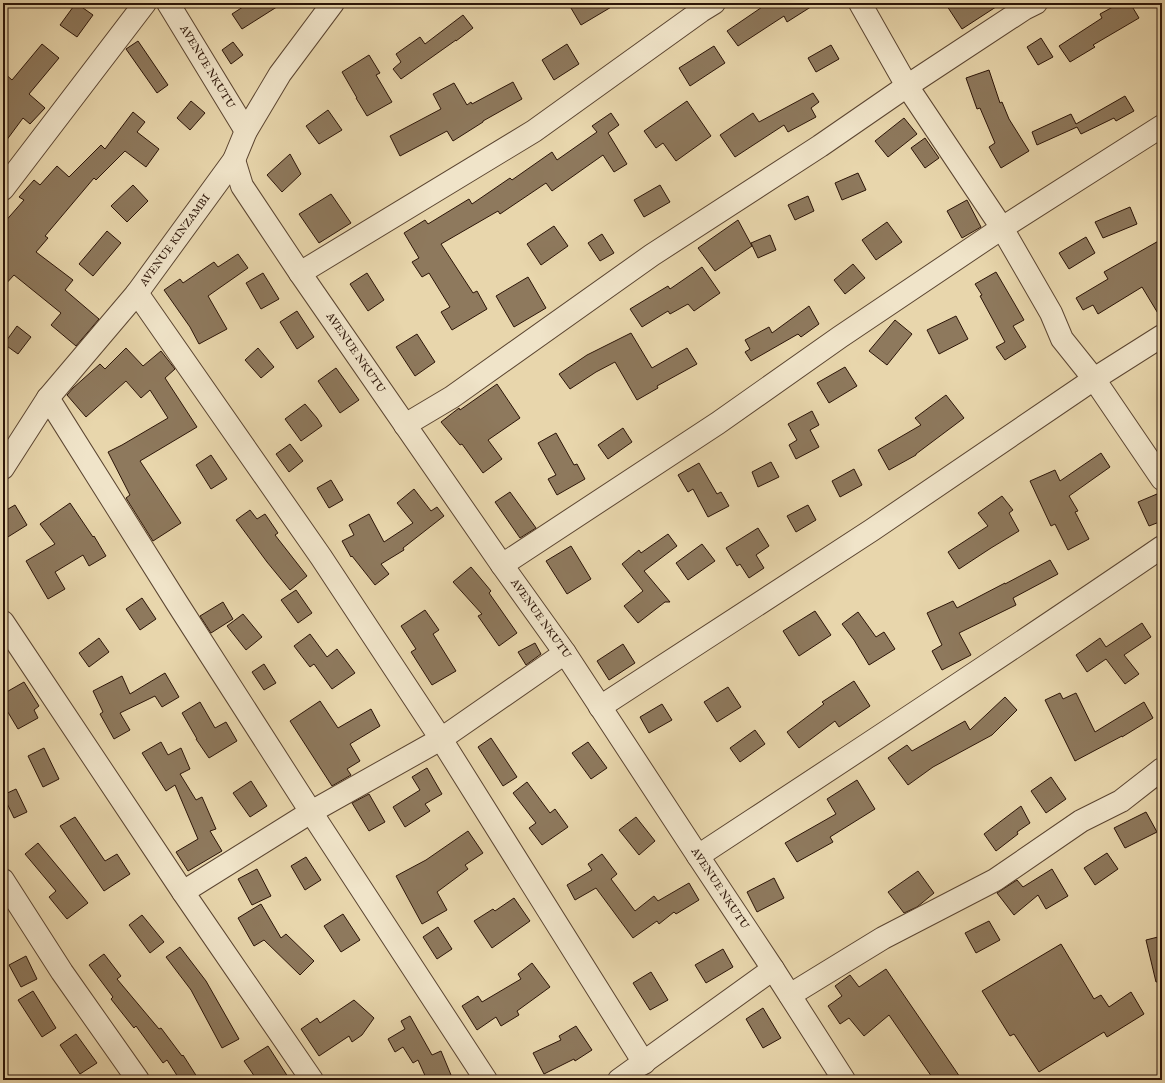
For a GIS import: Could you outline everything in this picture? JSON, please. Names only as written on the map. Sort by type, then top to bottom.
[{"type":"street","points":[[3,189],[145,3]]},
{"type":"street","name":"AVENUE NKUTU","points":[[168,3],[246,131]]},
{"type":"street","name":"AVENUE KINZAMBI","points":[[3,468],[48,398],[137,293],[234,160],[246,131],[280,74],[333,3]]},
{"type":"street","points":[[300,273],[534,131],[714,3]]},
{"type":"street","points":[[860,3],[907,86],[1002,228],[1051,313],[1062,339],[1094,379],[1162,479]]},
{"type":"street","points":[[405,425],[452,397],[652,255],[820,146],[907,86],[1024,9],[1036,3]]},
{"type":"street","points":[[502,565],[718,423],[840,337],[1002,228],[1162,126]]},
{"type":"street","name":"AVENUE NKUTU","points":[[234,160],[242,186],[300,273],[565,654],[774,969],[844,1080]]},
{"type":"street","points":[[137,293],[321,557],[441,739],[644,1063]]},
{"type":"street","points":[[600,707],[872,530],[1094,379],[1162,336]]},
{"type":"street","points":[[48,398],[173,597],[486,1080]]},
{"type":"street","points":[[698,856],[1068,612],[1162,547]]},
{"type":"street","points":[[3,622],[183,892],[312,1080]]},
{"type":"street","points":[[183,892],[312,812],[441,739],[565,654]]},
{"type":"street","points":[[790,995],[883,938],[995,880],[1081,821],[1121,801],[1162,768]]},
{"type":"street","points":[[3,880],[62,972],[138,1080]]},
{"type":"street","points":[[619,1080],[774,969]]},
{"type":"building","points":[[76,3],[93,15],[77,37],[60,25]]},
{"type":"building","points":[[249,3],[283,3],[242,29],[232,14]]},
{"type":"building","points":[[568,3],[618,3],[581,25]]},
{"type":"building","points":[[768,3],[817,3],[787,22],[784,16],[738,46],[727,31]]},
{"type":"building","points":[[945,3],[1002,3],[962,29]]},
{"type":"building","points":[[1120,3],[1130,3],[1139,18],[1093,45],[1095,47],[1070,62],[1059,46],[1102,18],[1100,14]]},
{"type":"building","points":[[463,15],[473,28],[401,79],[393,69],[401,62],[396,54],[420,37],[425,44]]},
{"type":"building","points":[[1041,38],[1053,57],[1038,65],[1027,47]]},
{"type":"building","points":[[138,41],[168,85],[157,93],[126,49]]},
{"type":"building","points":[[233,42],[243,55],[231,64],[222,50]]},
{"type":"building","points":[[42,44],[59,58],[29,94],[45,108],[30,124],[23,118],[3,145],[3,72],[12,80]]},
{"type":"building","points":[[567,44],[579,64],[554,80],[542,60]]},
{"type":"building","points":[[831,45],[839,59],[816,72],[808,58]]},
{"type":"building","points":[[714,46],[725,63],[690,86],[679,68]]},
{"type":"building","points":[[369,55],[380,73],[376,75],[392,102],[367,116],[342,72]]},
{"type":"building","points":[[989,70],[1000,103],[1002,102],[1009,119],[1029,151],[1001,168],[989,147],[995,143],[980,108],[977,109],[966,78]]},
{"type":"building","points":[[513,82],[522,99],[483,121],[453,141],[447,131],[400,156],[390,136],[441,109],[433,94],[454,83],[467,105],[471,102],[472,104]]},
{"type":"building","points":[[813,93],[819,102],[811,108],[816,117],[788,132],[784,125],[735,157],[720,135],[753,113],[759,122]]},
{"type":"building","points":[[1125,96],[1134,111],[1116,121],[1114,118],[1081,134],[1077,127],[1037,145],[1032,132],[1071,114],[1076,124]]},
{"type":"building","points":[[191,101],[205,113],[190,130],[177,118]]},
{"type":"building","points":[[687,101],[711,136],[676,161],[663,143],[656,148],[644,131]]},
{"type":"building","points":[[328,110],[342,130],[319,144],[306,126]]},
{"type":"building","points":[[133,112],[145,122],[137,132],[159,149],[146,167],[125,151],[96,180],[94,178],[45,236],[48,238],[36,252],[73,280],[65,290],[99,319],[76,346],[51,325],[61,313],[14,275],[3,287],[3,224],[24,200],[19,197],[34,180],[40,185],[57,166],[69,177],[101,145],[105,149]]},
{"type":"building","points":[[611,113],[619,125],[608,133],[627,164],[614,172],[603,155],[552,191],[546,183],[500,214],[498,211],[441,244],[473,293],[477,291],[487,309],[452,330],[441,312],[450,307],[429,273],[422,277],[412,262],[419,258],[404,233],[425,220],[428,224],[469,199],[472,204],[510,178],[512,180],[552,152],[557,160],[597,132],[592,126]]},
{"type":"building","points":[[904,118],[917,134],[888,157],[875,141]]},
{"type":"building","points":[[925,138],[939,158],[925,168],[911,148]]},
{"type":"building","points":[[290,154],[301,174],[282,192],[267,175]]},
{"type":"building","points":[[858,173],[866,190],[842,200],[835,183]]},
{"type":"building","points":[[133,185],[148,201],[127,222],[111,206]]},
{"type":"building","points":[[660,185],[670,202],[644,217],[634,200]]},
{"type":"building","points":[[331,194],[351,223],[319,243],[299,214]]},
{"type":"building","points":[[808,196],[814,211],[795,220],[788,205]]},
{"type":"building","points":[[967,200],[981,227],[962,238],[947,211]]},
{"type":"building","points":[[1130,207],[1137,224],[1103,238],[1095,222]]},
{"type":"building","points":[[738,220],[752,246],[715,271],[698,248]]},
{"type":"building","points":[[887,222],[902,242],[876,260],[862,240]]},
{"type":"building","points":[[554,226],[568,246],[541,265],[527,244]]},
{"type":"building","points":[[107,231],[121,243],[93,276],[79,264]]},
{"type":"building","points":[[602,234],[614,253],[600,261],[588,243]]},
{"type":"building","points":[[770,235],[776,250],[758,258],[751,243]]},
{"type":"building","points":[[1086,237],[1095,253],[1069,269],[1059,253]]},
{"type":"building","points":[[1162,239],[1162,320],[1142,287],[1098,314],[1093,305],[1083,310],[1076,298],[1108,279],[1104,272]]},
{"type":"building","points":[[238,254],[248,268],[208,296],[227,329],[199,344],[190,327],[164,290],[180,279],[183,283],[214,262],[218,267]]},
{"type":"building","points":[[853,264],[865,278],[845,294],[834,280]]},
{"type":"building","points":[[702,267],[720,293],[694,311],[688,304],[670,314],[668,311],[642,327],[630,309],[668,286],[670,289]]},
{"type":"building","points":[[996,272],[1024,320],[1013,326],[1026,347],[1005,360],[996,347],[1005,342],[975,284]]},
{"type":"building","points":[[263,273],[279,299],[261,309],[246,283]]},
{"type":"building","points":[[367,273],[384,300],[368,311],[350,284]]},
{"type":"building","points":[[528,277],[546,308],[514,327],[496,296]]},
{"type":"building","points":[[809,306],[819,324],[801,337],[798,334],[751,361],[745,352],[750,349],[745,340],[769,327],[772,333]]},
{"type":"building","points":[[297,311],[314,337],[297,349],[280,322]]},
{"type":"building","points":[[956,316],[968,339],[939,354],[927,330]]},
{"type":"building","points":[[895,320],[912,334],[887,365],[869,351]]},
{"type":"building","points":[[17,326],[31,337],[18,354],[4,344]]},
{"type":"building","points":[[631,333],[652,368],[687,348],[697,364],[657,386],[658,388],[637,400],[615,362],[596,372],[570,389],[559,374],[587,355]]},
{"type":"building","points":[[417,334],[435,362],[415,376],[396,347]]},
{"type":"building","points":[[126,348],[143,366],[161,351],[175,369],[165,378],[197,427],[140,461],[181,523],[153,541],[126,498],[130,495],[108,452],[168,418],[150,390],[141,398],[126,381],[86,417],[67,395],[100,364],[105,369]]},
{"type":"building","points":[[258,348],[274,367],[261,378],[245,360]]},
{"type":"building","points":[[845,367],[857,386],[829,403],[817,383]]},
{"type":"building","points":[[336,368],[359,400],[340,413],[318,381]]},
{"type":"building","points":[[497,384],[520,418],[488,440],[502,459],[483,473],[462,444],[460,445],[441,422],[459,408],[460,410]]},
{"type":"building","points":[[946,395],[964,418],[916,455],[889,470],[878,450],[921,425],[915,418]]},
{"type":"building","points":[[305,404],[322,426],[301,441],[285,419]]},
{"type":"building","points":[[812,411],[819,425],[810,430],[819,447],[796,459],[789,445],[797,440],[788,424]]},
{"type":"building","points":[[623,428],[632,442],[608,459],[598,445]]},
{"type":"building","points":[[556,433],[574,465],[577,464],[585,479],[557,495],[548,479],[556,475],[538,443]]},
{"type":"building","points":[[290,444],[303,461],[289,472],[276,454]]},
{"type":"building","points":[[1101,453],[1110,467],[1069,496],[1078,511],[1075,512],[1089,539],[1068,550],[1055,524],[1051,526],[1030,481],[1055,470],[1060,481]]},
{"type":"building","points":[[211,455],[227,479],[211,489],[196,465]]},
{"type":"building","points":[[771,462],[779,477],[758,487],[752,472]]},
{"type":"building","points":[[699,463],[717,494],[721,492],[729,506],[708,517],[693,489],[688,492],[678,475]]},
{"type":"building","points":[[854,469],[862,485],[840,497],[832,481]]},
{"type":"building","points":[[331,480],[343,500],[329,508],[317,488]]},
{"type":"building","points":[[414,489],[431,511],[437,507],[444,516],[403,548],[404,550],[381,564],[389,574],[375,585],[352,556],[351,557],[342,541],[354,535],[349,525],[369,514],[384,542],[413,523],[397,503]]},
{"type":"building","points":[[510,492],[536,528],[520,538],[495,502]]},
{"type":"building","points":[[1157,494],[1162,506],[1162,521],[1149,526],[1138,502]]},
{"type":"building","points":[[1002,496],[1013,510],[1009,513],[1019,531],[959,569],[948,552],[988,526],[978,513]]},
{"type":"building","points":[[70,503],[93,537],[94,536],[106,556],[89,566],[83,555],[55,572],[65,589],[48,599],[26,561],[55,544],[40,524]]},
{"type":"building","points":[[15,505],[27,525],[3,540],[3,512]]},
{"type":"building","points":[[808,505],[816,520],[796,532],[787,516]]},
{"type":"building","points":[[250,510],[257,519],[265,514],[278,533],[275,535],[307,576],[290,590],[236,520]]},
{"type":"building","points":[[758,528],[769,546],[756,555],[764,568],[749,578],[740,564],[737,566],[726,548]]},
{"type":"building","points":[[668,534],[677,546],[644,571],[670,602],[665,602],[638,623],[624,606],[643,591],[622,564],[639,550],[641,553]]},
{"type":"building","points":[[702,544],[715,561],[688,580],[676,563]]},
{"type":"building","points":[[571,546],[591,579],[567,594],[546,561]]},
{"type":"building","points":[[1050,560],[1058,574],[1013,598],[1016,605],[959,633],[971,655],[942,670],[932,651],[942,645],[927,613],[953,601],[957,608]]},
{"type":"building","points":[[471,567],[491,591],[489,593],[517,633],[499,646],[478,616],[482,614],[453,582]]},
{"type":"building","points":[[296,590],[312,613],[298,623],[281,600]]},
{"type":"building","points":[[142,598],[156,619],[140,630],[126,609]]},
{"type":"building","points":[[223,602],[233,619],[211,633],[200,616]]},
{"type":"building","points":[[425,610],[439,630],[433,634],[456,671],[432,685],[411,652],[416,649],[401,626]]},
{"type":"building","points":[[815,611],[831,635],[799,656],[783,631]]},
{"type":"building","points":[[858,612],[876,637],[884,632],[895,649],[869,665],[854,640],[842,624]]},
{"type":"building","points":[[243,614],[262,637],[246,650],[227,626]]},
{"type":"building","points":[[1142,623],[1151,637],[1124,655],[1139,674],[1125,684],[1106,659],[1087,672],[1076,655],[1100,638],[1106,647]]},
{"type":"building","points":[[310,634],[327,657],[337,649],[355,673],[332,689],[314,664],[310,667],[294,646]]},
{"type":"building","points":[[99,638],[109,652],[89,667],[79,653]]},
{"type":"building","points":[[535,643],[541,654],[526,665],[518,652]]},
{"type":"building","points":[[623,644],[635,663],[609,680],[597,661]]},
{"type":"building","points":[[264,664],[276,683],[264,690],[252,672]]},
{"type":"building","points":[[165,673],[179,697],[162,707],[155,696],[120,713],[130,730],[114,739],[100,714],[103,712],[93,691],[122,676],[130,694]]},
{"type":"building","points":[[854,681],[870,706],[839,727],[835,721],[799,748],[787,732],[824,704],[822,702]]},
{"type":"building","points":[[24,682],[39,706],[34,710],[38,718],[18,729],[3,704],[3,694]]},
{"type":"building","points":[[728,687],[741,707],[717,722],[704,702]]},
{"type":"building","points":[[1060,693],[1063,699],[1076,693],[1095,732],[1144,702],[1153,718],[1122,737],[1075,761],[1045,700]]},
{"type":"building","points":[[1005,697],[1017,710],[992,735],[933,767],[908,785],[888,758],[907,745],[912,751],[965,721],[970,730]]},
{"type":"building","points":[[320,701],[338,728],[371,709],[380,726],[350,744],[360,761],[347,769],[351,775],[332,786],[290,721]]},
{"type":"building","points":[[200,702],[215,728],[226,722],[237,741],[209,758],[196,739],[182,713]]},
{"type":"building","points":[[662,704],[672,720],[649,733],[640,717]]},
{"type":"building","points":[[755,730],[765,744],[740,762],[730,748]]},
{"type":"building","points":[[491,738],[517,777],[503,786],[478,747]]},
{"type":"building","points":[[161,742],[168,755],[181,748],[190,769],[180,774],[196,800],[202,797],[216,829],[210,831],[222,851],[188,871],[176,852],[198,839],[175,785],[166,791],[142,753]]},
{"type":"building","points":[[588,742],[607,768],[591,779],[572,753]]},
{"type":"building","points":[[44,748],[59,779],[43,787],[28,756]]},
{"type":"building","points":[[427,768],[442,794],[425,804],[430,811],[405,827],[393,807],[420,790],[412,777]]},
{"type":"building","points":[[1051,777],[1066,799],[1046,813],[1031,791]]},
{"type":"building","points":[[857,780],[875,809],[830,837],[833,842],[797,862],[785,843],[836,814],[827,799]]},
{"type":"building","points":[[251,781],[267,806],[250,817],[233,793]]},
{"type":"building","points":[[527,782],[550,813],[555,809],[568,827],[542,845],[529,828],[536,823],[513,793]]},
{"type":"building","points":[[16,789],[27,812],[14,818],[3,795]]},
{"type":"building","points":[[369,794],[385,822],[369,831],[352,803]]},
{"type":"building","points":[[1021,806],[1030,823],[1017,832],[1018,834],[996,851],[984,834]]},
{"type":"building","points":[[1146,812],[1157,832],[1125,848],[1114,828]]},
{"type":"building","points":[[75,817],[105,861],[117,854],[130,874],[104,891],[60,826]]},
{"type":"building","points":[[636,817],[655,841],[639,855],[619,830]]},
{"type":"building","points":[[468,831],[483,853],[465,865],[468,869],[437,892],[447,910],[422,924],[396,876],[426,860]]},
{"type":"building","points":[[38,843],[88,903],[67,919],[49,897],[56,891],[25,854]]},
{"type":"building","points":[[1107,853],[1118,869],[1095,885],[1084,868]]},
{"type":"building","points":[[602,854],[617,874],[611,879],[635,911],[654,896],[658,901],[689,883],[699,900],[676,914],[674,912],[659,924],[657,921],[633,938],[596,888],[575,900],[567,885],[592,870],[588,864]]},
{"type":"building","points":[[306,857],[321,880],[305,890],[291,866]]},
{"type":"building","points":[[257,869],[271,896],[252,905],[238,879]]},
{"type":"building","points":[[1052,869],[1068,896],[1046,909],[1038,895],[1014,915],[997,893],[1017,880],[1023,887]]},
{"type":"building","points":[[918,871],[934,893],[917,907],[904,913],[888,892]]},
{"type":"building","points":[[774,878],[784,898],[757,912],[747,892]]},
{"type":"building","points":[[514,898],[530,921],[492,948],[474,921],[493,909],[495,911]]},
{"type":"building","points":[[261,904],[281,938],[286,934],[314,961],[300,975],[264,940],[254,946],[238,918]]},
{"type":"building","points":[[343,914],[360,940],[341,952],[324,926]]},
{"type":"building","points":[[142,915],[164,942],[150,953],[129,925]]},
{"type":"building","points":[[989,921],[1000,940],[976,953],[965,933]]},
{"type":"building","points":[[438,927],[452,949],[437,959],[423,937]]},
{"type":"building","points":[[1162,936],[1162,981],[1156,982],[1146,940]]},
{"type":"building","points":[[1061,944],[1094,999],[1101,995],[1109,1007],[1131,992],[1144,1014],[1107,1037],[1104,1032],[1039,1072],[1014,1034],[1010,1036],[982,991]]},
{"type":"building","points":[[180,947],[206,981],[239,1039],[222,1048],[191,990],[166,957]]},
{"type":"building","points":[[723,949],[733,967],[706,983],[695,965]]},
{"type":"building","points":[[104,954],[121,976],[117,979],[159,1029],[161,1028],[182,1056],[183,1055],[199,1080],[180,1080],[167,1060],[163,1063],[136,1026],[134,1028],[111,999],[113,997],[89,965]]},
{"type":"building","points":[[26,956],[37,979],[21,987],[9,965]]},
{"type":"building","points":[[532,963],[550,987],[517,1011],[519,1015],[501,1026],[496,1017],[477,1030],[462,1006],[478,996],[482,1002],[521,979],[518,974]]},
{"type":"building","points":[[886,969],[962,1080],[934,1080],[889,1015],[864,1036],[849,1018],[840,1024],[828,1006],[842,996],[835,986],[850,975],[859,987]]},
{"type":"building","points":[[651,972],[668,1000],[650,1010],[633,983]]},
{"type":"building","points":[[33,991],[56,1028],[42,1037],[18,1000]]},
{"type":"building","points":[[354,1000],[374,1018],[362,1035],[352,1042],[349,1036],[319,1056],[301,1029],[317,1018],[320,1023]]},
{"type":"building","points":[[763,1008],[781,1038],[763,1048],[746,1019]]},
{"type":"building","points":[[410,1016],[432,1055],[441,1051],[451,1075],[438,1080],[427,1080],[418,1060],[413,1063],[403,1047],[395,1052],[388,1039],[405,1029],[401,1021]]},
{"type":"building","points":[[576,1026],[592,1050],[575,1061],[574,1059],[544,1074],[533,1053],[561,1040],[559,1036]]},
{"type":"building","points":[[76,1034],[97,1063],[80,1074],[60,1045]]},
{"type":"building","points":[[268,1046],[290,1080],[257,1080],[244,1061]]}]
